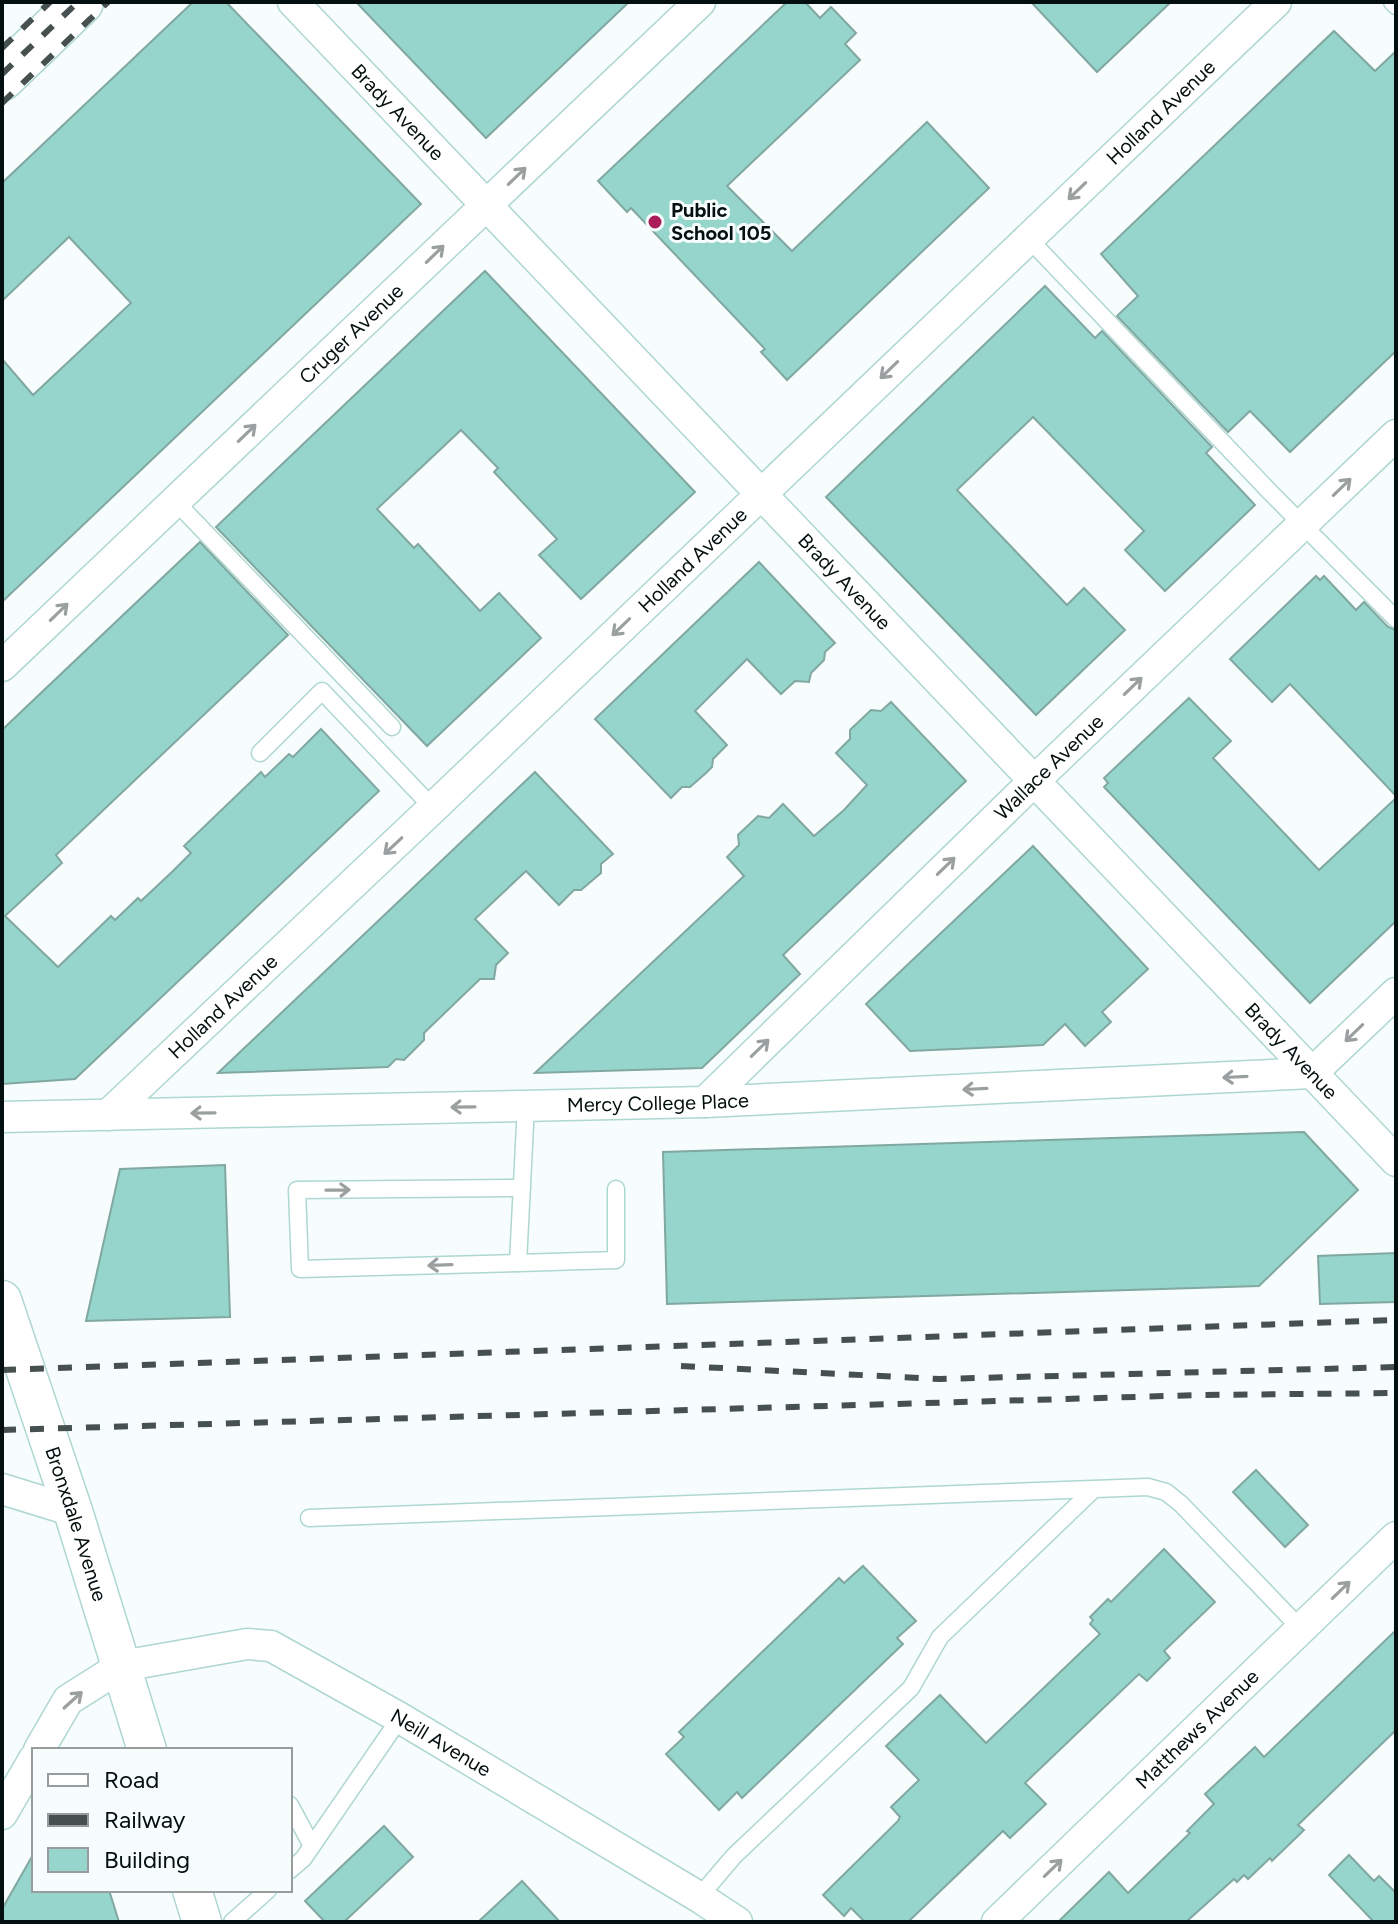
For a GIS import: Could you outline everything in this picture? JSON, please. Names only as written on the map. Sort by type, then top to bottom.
[{"type":"main road","points":[[2,78],[81,2]]},
{"type":"street","name":"Brady Avenue","points":[[293,2],[1396,1161]]},
{"type":"street","name":"Cruger Avenue","points":[[2,666],[700,2]]},
{"type":"street","name":"Holland Avenue","points":[[108,1115],[1276,2]]},
{"type":"street","name":"Wallace Avenue","points":[[705,1102],[1034,781],[1396,435]]},
{"type":"street","points":[[1312,1073],[1396,993]]},
{"type":"street","name":"Mercy College Place","points":[[2,1117],[705,1102],[1312,1073]]},
{"type":"street","name":"Bronxdale Avenue","points":[[6,1325],[73,1511],[146,1748]]},
{"type":"street","points":[[2,1489],[73,1511]]},
{"type":"street","name":"Matthews Avenue","points":[[997,1922],[1396,1537]]},
{"type":"street","name":"Neill Avenue","points":[[122,1666],[247,1644],[271,1646],[400,1718],[737,1922]]},
{"type":"street","points":[[40,1748],[68,1700],[122,1666]]},
{"type":"street","points":[[2,1814],[32,1762]]},
{"type":"street","points":[[193,1892],[202,1922]]},
{"type":"lane","points":[[1392,2],[1396,6]]},
{"type":"lane","points":[[1028,238],[1269,491],[1396,619]]},
{"type":"lane","points":[[175,501],[392,727]]},
{"type":"lane","points":[[260,753],[322,691],[433,808]]},
{"type":"lane","points":[[518,1263],[526,1105]]},
{"type":"lane","points":[[522,1188],[297,1190],[300,1269],[616,1260],[616,1189]]},
{"type":"lane","points":[[309,1518],[1148,1487],[1166,1492],[1181,1504],[1301,1629]]},
{"type":"lane","points":[[699,1897],[734,1856],[911,1688],[940,1637],[1093,1490]]},
{"type":"lane","points":[[292,1868],[312,1846],[400,1718]]},
{"type":"lane","points":[[292,1809],[312,1846]]},
{"type":"lane","points":[[232,1922],[266,1892]]},
{"type":"building","points":[[193,2],[226,2],[421,204],[2,602],[2,359],[33,395],[131,303],[69,237],[2,301],[2,183]]},
{"type":"building","points":[[356,2],[629,2],[486,138]]},
{"type":"building","points":[[787,2],[805,2],[820,18],[831,7],[856,33],[845,44],[860,60],[727,186],[792,251],[927,122],[989,188],[787,380],[761,352],[765,349],[631,208],[627,212],[598,181]]},
{"type":"building","points":[[1031,2],[1171,2],[1097,72]]},
{"type":"building","points":[[1334,31],[1375,71],[1396,51],[1396,351],[1290,452],[1250,411],[1228,432],[1117,316],[1138,296],[1101,254]]},
{"type":"building","points":[[485,271],[695,492],[581,599],[539,555],[557,539],[494,472],[498,468],[461,430],[377,509],[414,548],[418,544],[480,611],[499,593],[541,638],[427,746],[216,527]]},
{"type":"building","points":[[1045,286],[1095,338],[1102,331],[1212,447],[1206,453],[1255,505],[1165,591],[1125,550],[1144,531],[1033,417],[957,490],[1067,605],[1084,588],[1125,630],[1036,715],[826,497]]},
{"type":"building","points":[[200,542],[288,635],[56,855],[62,863],[5,916],[58,967],[111,916],[115,920],[173,871],[191,853],[184,846],[261,772],[265,777],[289,754],[293,757],[321,729],[379,791],[75,1079],[2,1084],[2,730]]},
{"type":"building","points":[[759,562],[835,643],[811,673],[809,682],[795,681],[781,694],[747,659],[695,711],[727,745],[713,759],[712,767],[706,773],[690,787],[682,787],[671,798],[595,719]]},
{"type":"building","points":[[1316,576],[1320,580],[1324,576],[1356,610],[1364,602],[1388,627],[1396,630],[1396,796],[1290,684],[1272,702],[1230,659]]},
{"type":"building","points":[[1189,698],[1231,741],[1213,758],[1319,870],[1396,798],[1396,921],[1310,1003],[1104,787],[1108,783],[1104,778]]},
{"type":"building","points":[[891,702],[966,781],[783,955],[800,974],[702,1068],[535,1073],[744,876],[727,857],[739,845],[738,835],[758,816],[769,818],[783,804],[814,836],[844,810],[867,785],[836,753],[850,739],[850,730],[871,710],[881,711]]},
{"type":"building","points":[[535,772],[613,854],[601,864],[601,873],[581,890],[574,890],[559,905],[526,871],[475,919],[508,953],[496,965],[494,979],[480,979],[424,1033],[424,1040],[404,1060],[396,1059],[388,1067],[218,1073]]},
{"type":"building","points":[[1033,846],[1148,969],[1102,1012],[1111,1022],[1085,1046],[1065,1024],[1043,1045],[910,1051],[866,1004]]},
{"type":"building","points":[[1304,1132],[1358,1190],[1259,1286],[667,1304],[663,1152]]},
{"type":"building","points":[[225,1165],[230,1317],[86,1321],[120,1169]]},
{"type":"building","points":[[1396,1253],[1396,1302],[1320,1304],[1318,1256]]},
{"type":"building","points":[[1256,1470],[1308,1525],[1285,1547],[1233,1492]]},
{"type":"building","points":[[1164,1549],[1215,1602],[1164,1651],[1170,1658],[1147,1681],[1139,1674],[1025,1783],[1046,1804],[1010,1838],[1003,1831],[908,1922],[865,1922],[851,1908],[844,1916],[823,1895],[898,1821],[900,1817],[891,1807],[919,1780],[886,1746],[940,1695],[986,1743],[1100,1634],[1090,1624],[1093,1620],[1090,1617],[1108,1599],[1111,1602]]},
{"type":"building","points":[[863,1566],[916,1621],[897,1638],[903,1644],[742,1798],[737,1792],[719,1810],[666,1754],[684,1737],[679,1732],[839,1578],[844,1583]]},
{"type":"building","points":[[1396,1630],[1396,1730],[1298,1825],[1304,1830],[1272,1861],[1270,1858],[1248,1879],[1244,1875],[1237,1882],[1234,1879],[1186,1922],[1058,1922],[1109,1872],[1128,1893],[1190,1833],[1187,1831],[1214,1804],[1205,1794],[1255,1747],[1264,1757]]},
{"type":"building","points":[[384,1826],[413,1857],[344,1922],[325,1922],[305,1901]]},
{"type":"building","points":[[1349,1855],[1374,1881],[1379,1876],[1396,1893],[1396,1922],[1374,1922],[1329,1875]]},
{"type":"building","points":[[32,1856],[32,1892],[110,1892],[119,1922],[2,1922],[2,1909]]},
{"type":"building","points":[[522,1881],[560,1922],[478,1922]]},
{"type":"railway","points":[[2,48],[50,2]]},
{"type":"railway","points":[[2,74],[78,2]]},
{"type":"railway","points":[[2,103],[108,2]]},
{"type":"railway","points":[[2,1370],[1396,1320]]},
{"type":"railway","points":[[681,1366],[940,1379],[1396,1367]]},
{"type":"railway","points":[[2,1430],[1202,1395],[1396,1393]]},
{"type":"place","name":"Public School 105","points":[[655,222]]}]
